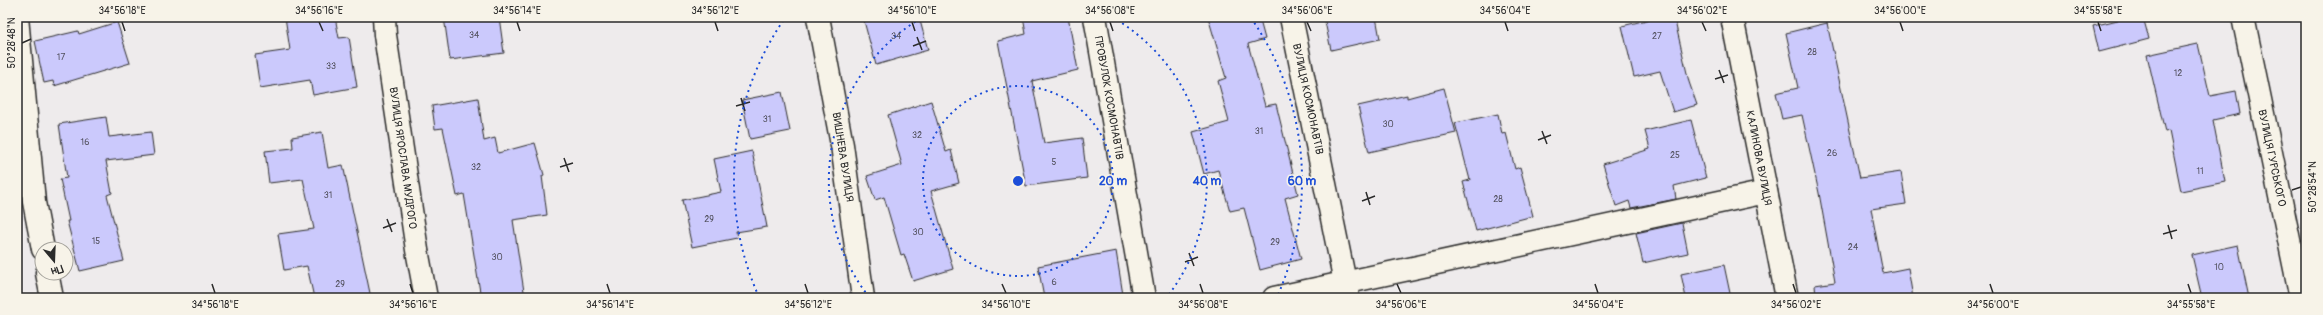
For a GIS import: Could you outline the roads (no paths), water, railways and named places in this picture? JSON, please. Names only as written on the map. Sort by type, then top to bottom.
[{"type":"street","points":[[17,17],[34,202],[41,241]]},
{"type":"street","name":"ВУЛИЦЯ ЯРОСЛАВА МУДРОГО","points":[[384,17],[385,35],[409,196],[426,298]]},
{"type":"street","name":"ВИШНЕВА ВУЛИЦЯ","points":[[818,17],[842,145],[863,298]]},
{"type":"street","name":"ПРОВУЛОК КОСМОНАВТІВ","points":[[1095,17],[1144,298]]},
{"type":"street","name":"ВУЛИЦЯ КОСМОНАВТІВ","points":[[1291,17],[1346,291]]},
{"type":"street","name":"КАЛИНОВА ВУЛИЦЯ","points":[[1732,17],[1787,298]]},
{"type":"street","name":"ВУЛИЦЯ ГУРСЬКОГО","points":[[2243,17],[2300,298]]},
{"type":"street","points":[[1274,298],[1346,291],[1766,192]]},
{"type":"street","points":[[49,281],[52,298]]}]
